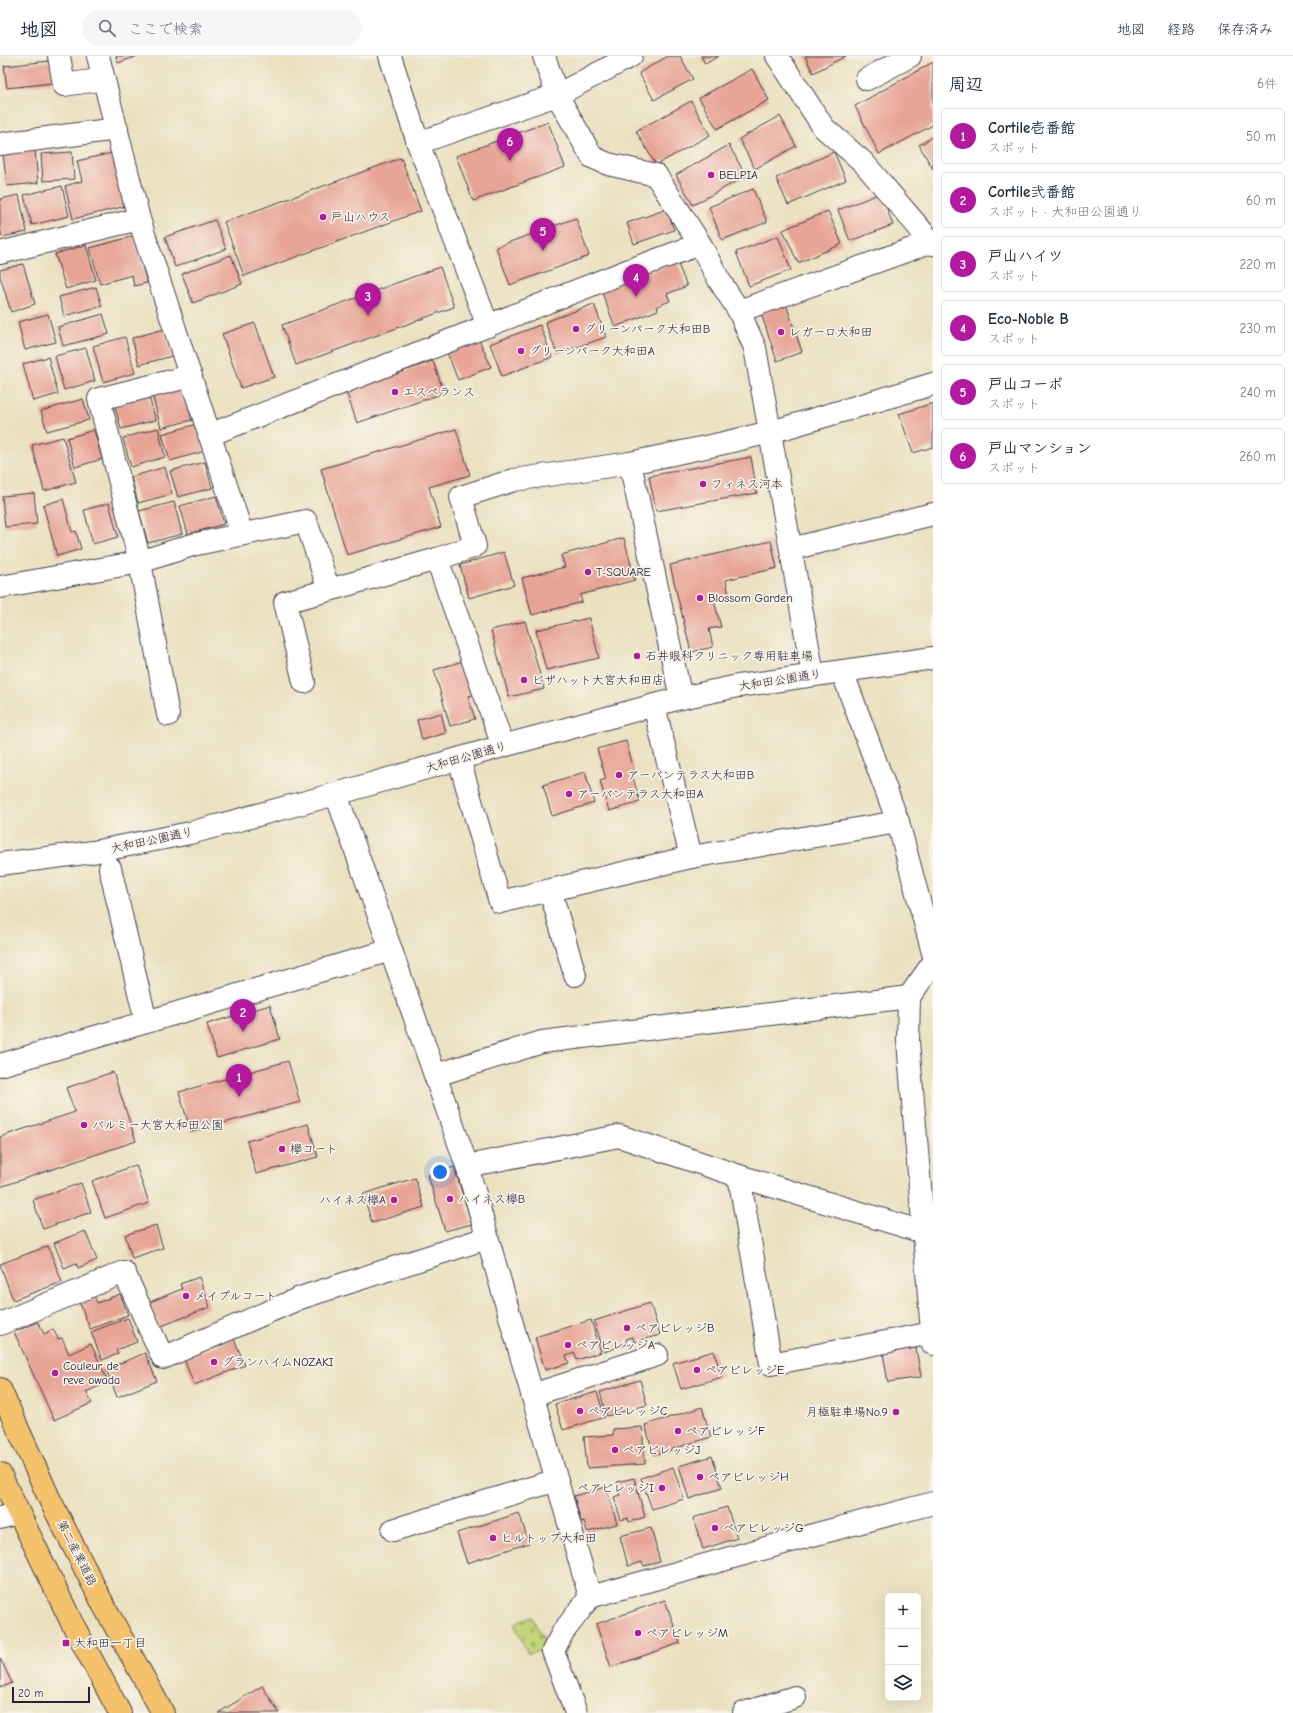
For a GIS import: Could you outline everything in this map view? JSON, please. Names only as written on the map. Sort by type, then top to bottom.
[{"type":"main road","name":"第二産業道路","points":[[0,1389],[54,1507],[104,1606],[163,1713]]},
{"type":"main road","points":[[0,1474],[9,1515],[72,1624],[120,1713]]},
{"type":"street","points":[[59,56],[64,85],[104,79]]},
{"type":"street","points":[[98,56],[139,219],[242,534]]},
{"type":"street","points":[[390,56],[418,143],[488,326]]},
{"type":"street","points":[[544,56],[557,95],[592,157],[608,164],[656,175],[700,244],[719,280],[739,311],[755,348],[813,676]]},
{"type":"street","points":[[418,143],[557,95],[631,56]]},
{"type":"street","points":[[739,311],[932,243],[863,162],[824,128],[776,56]]},
{"type":"street","points":[[867,80],[910,56]]},
{"type":"street","points":[[0,144],[117,129]]},
{"type":"street","points":[[0,253],[139,219]]},
{"type":"street","points":[[209,435],[700,244]]},
{"type":"street","points":[[168,715],[140,562],[99,399],[191,376]]},
{"type":"street","points":[[304,682],[285,602],[437,559],[475,546],[461,497],[514,480],[630,463],[771,432],[933,384]]},
{"type":"street","points":[[630,463],[681,698]]},
{"type":"street","points":[[791,549],[933,514]]},
{"type":"street","points":[[0,587],[140,562],[192,545],[306,521],[329,590]]},
{"type":"street","points":[[437,559],[503,746]]},
{"type":"street","name":"大和田公園通り","points":[[0,864],[93,852],[182,834],[336,794],[503,746],[681,698],[738,686],[933,658]]},
{"type":"street","points":[[842,671],[898,822],[933,953]]},
{"type":"street","points":[[654,705],[691,857]]},
{"type":"street","points":[[459,759],[500,902],[691,857],[898,822]]},
{"type":"street","points":[[336,794],[467,1166],[590,1597]]},
{"type":"street","points":[[110,868],[146,1022]]},
{"type":"street","points":[[550,890],[575,975]]},
{"type":"street","points":[[0,1065],[390,950]]},
{"type":"street","points":[[739,1176],[771,1364],[932,1338],[929,1233],[908,1040],[909,997],[933,962]]},
{"type":"street","points":[[436,1075],[542,1042],[909,997]]},
{"type":"street","points":[[467,1166],[619,1136],[739,1176],[929,1233]]},
{"type":"street","points":[[0,1324],[124,1272],[163,1358],[300,1298],[488,1238]]},
{"type":"street","points":[[532,1395],[657,1355]]},
{"type":"street","points":[[393,1530],[557,1480]]},
{"type":"street","points":[[576,1713],[553,1651],[563,1632],[590,1597],[933,1503]]},
{"type":"street","points":[[744,1713],[795,1697]]},
{"type":"green space","points":[[532,1617],[544,1640],[539,1651],[528,1654],[514,1624]]},
{"type":"building","points":[[116,56],[137,56],[118,63]]},
{"type":"building","points":[[668,56],[680,56],[693,79],[654,100],[639,73]]},
{"type":"building","points":[[701,56],[719,56],[705,64]]},
{"type":"building","points":[[805,56],[846,56],[813,73]]},
{"type":"building","points":[[50,61],[53,83],[7,88],[4,66]]},
{"type":"building","points":[[933,62],[933,125],[879,154],[855,106]]},
{"type":"building","points":[[752,69],[769,100],[717,129],[699,98]]},
{"type":"building","points":[[691,101],[710,135],[656,165],[636,131]]},
{"type":"building","points":[[780,116],[796,146],[755,169],[739,139]]},
{"type":"building","points":[[548,122],[565,167],[473,201],[456,156]]},
{"type":"building","points":[[933,137],[933,169],[919,145]]},
{"type":"building","name":"BELPIA","points":[[729,145],[746,176],[693,205],[676,175]]},
{"type":"building","points":[[35,150],[38,183],[7,186],[3,153]]},
{"type":"building","points":[[72,152],[74,179],[43,181],[41,154]]},
{"type":"building","points":[[834,152],[846,180],[788,205],[776,178]]},
{"type":"building","points":[[112,153],[126,206],[73,219],[65,186],[82,181],[77,161]]},
{"type":"building","name":"戸山ハウス","points":[[401,158],[421,211],[244,276],[224,222]]},
{"type":"building","points":[[62,186],[69,216],[32,225],[24,195]]},
{"type":"building","points":[[753,189],[767,222],[722,240],[709,207]]},
{"type":"building","points":[[881,193],[893,225],[850,241],[838,210]]},
{"type":"building","points":[[19,195],[27,232],[2,237],[0,227],[0,199]]},
{"type":"building","points":[[667,209],[674,230],[634,244],[627,223]]},
{"type":"building","points":[[828,211],[842,244],[798,263],[783,230]]},
{"type":"building","points":[[576,218],[589,256],[510,285],[496,247]]},
{"type":"building","points":[[215,220],[226,249],[175,267],[165,237]]},
{"type":"building","points":[[134,236],[147,283],[134,286],[132,275],[100,284],[90,248]]},
{"type":"building","points":[[778,236],[791,270],[749,286],[736,252]]},
{"type":"building","points":[[86,245],[96,280],[66,289],[55,254]]},
{"type":"building","points":[[231,255],[242,284],[193,303],[182,274]]},
{"type":"building","points":[[677,262],[687,286],[667,294],[670,301],[657,306],[658,310],[615,327],[601,290]]},
{"type":"building","points":[[23,264],[35,304],[11,312],[0,276],[0,270]]},
{"type":"building","points":[[440,267],[454,307],[296,365],[282,325]]},
{"type":"building","points":[[96,287],[102,306],[64,316],[59,297]]},
{"type":"building","name":"グリーンパーク大和田B","points":[[594,304],[606,337],[557,354],[545,322]]},
{"type":"building","name":"レガーロ大和田","points":[[786,304],[802,352],[777,361],[761,313]]},
{"type":"building","points":[[48,314],[56,342],[25,350],[18,322]]},
{"type":"building","points":[[103,314],[109,334],[63,346],[58,327]]},
{"type":"building","points":[[255,323],[274,377],[241,388],[222,334]]},
{"type":"building","name":"グリーンパーク大和田A","points":[[540,325],[552,357],[502,376],[490,344]]},
{"type":"building","points":[[164,329],[172,356],[139,365],[132,338]]},
{"type":"building","points":[[125,337],[135,373],[103,382],[93,346]]},
{"type":"building","points":[[478,337],[491,367],[458,380],[446,350]]},
{"type":"building","points":[[86,348],[95,381],[64,390],[55,356]]},
{"type":"building","points":[[48,357],[58,394],[33,401],[23,364]]},
{"type":"building","name":"エスペランス","points":[[433,361],[444,393],[357,423],[346,391]]},
{"type":"building","points":[[183,385],[192,420],[161,428],[152,394]]},
{"type":"building","points":[[148,394],[156,420],[121,429],[114,403]]},
{"type":"building","points":[[83,399],[89,420],[47,431],[41,411]]},
{"type":"building","points":[[933,403],[933,447],[913,453],[899,414]]},
{"type":"building","points":[[197,424],[205,451],[170,461],[162,434]]},
{"type":"building","points":[[158,428],[165,457],[131,467],[123,438]]},
{"type":"building","points":[[456,429],[470,475],[429,487],[441,527],[347,555],[321,469]]},
{"type":"building","points":[[94,430],[102,459],[75,467],[67,438]]},
{"type":"building","points":[[63,437],[76,482],[44,491],[32,445]]},
{"type":"building","name":"フィネス河本","points":[[751,457],[757,493],[656,511],[649,476]]},
{"type":"building","points":[[205,462],[212,488],[178,497],[170,471]]},
{"type":"building","points":[[165,467],[172,494],[138,503],[131,477]]},
{"type":"building","points":[[34,493],[37,524],[5,527],[2,496]]},
{"type":"building","points":[[216,496],[224,524],[188,534],[180,506]]},
{"type":"building","points":[[63,499],[72,532],[76,531],[81,549],[57,556],[43,505]]},
{"type":"building","points":[[174,502],[182,534],[148,543],[139,511]]},
{"type":"building","points":[[109,503],[118,537],[93,544],[84,510]]},
{"type":"building","name":"T-SQUARE","points":[[624,538],[635,580],[580,595],[582,602],[532,615],[522,578],[565,567],[561,555]]},
{"type":"building","name":"Blossom Garden","points":[[771,541],[777,568],[726,580],[729,596],[714,600],[721,627],[709,629],[713,647],[691,652],[670,565]]},
{"type":"building","points":[[504,552],[514,585],[469,598],[460,565]]},
{"type":"building","points":[[589,618],[599,658],[546,670],[536,630]]},
{"type":"building","points":[[525,621],[544,689],[509,697],[491,630]]},
{"type":"building","points":[[463,661],[473,695],[468,696],[475,719],[450,726],[434,670]]},
{"type":"building","points":[[441,713],[446,733],[422,740],[417,720]]},
{"type":"building","name":"アーバンテラス大和田B","points":[[626,741],[634,770],[631,771],[640,802],[609,811],[600,781],[606,779],[597,749]]},
{"type":"building","name":"アーバンテラス大和田A","points":[[585,772],[594,803],[552,816],[543,785]]},
{"type":"building","points":[[270,1005],[280,1039],[217,1058],[207,1024]]},
{"type":"building","points":[[288,1061],[300,1102],[191,1132],[179,1092]]},
{"type":"building","name":"バルミー大宮大和田公園","points":[[113,1072],[136,1141],[0,1187],[0,1137],[75,1112],[66,1088]]},
{"type":"building","name":"欅コート","points":[[308,1124],[318,1157],[256,1174],[247,1141]]},
{"type":"building","points":[[136,1165],[149,1203],[105,1218],[92,1181]]},
{"type":"building","name":"ハイネス欅B","points":[[454,1167],[472,1224],[445,1231],[428,1175]]},
{"type":"building","name":"ハイネス欅A","points":[[415,1178],[424,1207],[372,1223],[363,1194]]},
{"type":"building","points":[[81,1183],[91,1212],[43,1229],[33,1200]]},
{"type":"building","points":[[156,1225],[163,1248],[132,1258],[125,1235]]},
{"type":"building","points":[[85,1231],[97,1260],[78,1268],[76,1263],[64,1268],[54,1243]]},
{"type":"building","points":[[48,1246],[62,1282],[13,1300],[0,1264]]},
{"type":"building","name":"メイプルコート","points":[[199,1277],[210,1307],[159,1327],[150,1302],[182,1289],[180,1284]]},
{"type":"building","points":[[120,1294],[128,1315],[90,1329],[79,1301],[94,1295],[97,1303]]},
{"type":"building","name":"ペアビレッジB","points":[[650,1303],[660,1335],[634,1342],[633,1337],[626,1339],[627,1344],[604,1352],[594,1321]]},
{"type":"building","points":[[128,1318],[137,1342],[116,1350],[118,1354],[102,1360],[91,1332]]},
{"type":"building","name":"ペアビレッジA","points":[[591,1320],[601,1352],[577,1360],[575,1353],[566,1356],[569,1363],[545,1370],[535,1337]]},
{"type":"building","name":"Couleur de reve owada","points":[[38,1322],[44,1334],[53,1329],[58,1339],[62,1338],[69,1354],[91,1344],[108,1382],[86,1392],[92,1403],[54,1420],[14,1332]]},
{"type":"building","name":"グランハイムNOZAKI","points":[[234,1339],[245,1365],[194,1385],[184,1359]]},
{"type":"building","points":[[916,1348],[921,1377],[888,1382],[883,1353]]},
{"type":"building","name":"ペアビレッジE","points":[[714,1351],[722,1377],[681,1389],[673,1363]]},
{"type":"building","points":[[145,1353],[157,1381],[117,1397],[106,1369]]},
{"type":"building","points":[[640,1380],[647,1405],[607,1416],[600,1392]]},
{"type":"building","name":"ペアビレッジC","points":[[597,1392],[605,1417],[563,1430],[555,1404]]},
{"type":"building","name":"ペアビレッジF","points":[[702,1407],[711,1437],[654,1455],[645,1425]]},
{"type":"building","name":"ペアビレッジJ","points":[[642,1427],[645,1464],[587,1468],[584,1437],[613,1435],[613,1429]]},
{"type":"building","name":"ペアビレッジH","points":[[712,1456],[722,1488],[689,1499],[679,1466]]},
{"type":"building","name":"ペアビレッジI","points":[[673,1467],[684,1499],[652,1509],[641,1478]]},
{"type":"building","points":[[634,1478],[645,1517],[629,1522],[628,1518],[621,1520],[614,1497],[620,1495],[617,1482]]},
{"type":"building","points":[[606,1487],[617,1524],[587,1532],[584,1521],[581,1522],[574,1496]]},
{"type":"building","name":"ペアビレッジG","points":[[727,1507],[737,1538],[703,1549],[693,1518]]},
{"type":"building","name":"ヒルトップ大和田","points":[[519,1513],[529,1543],[467,1563],[457,1533]]},
{"type":"building","points":[[651,1528],[660,1562],[644,1566],[642,1562],[628,1566],[620,1536]]},
{"type":"building","name":"ペアビレッジM","points":[[665,1600],[680,1643],[611,1667],[596,1624]]},
{"type":"building","points":[[0,1658],[12,1683],[0,1688]]},
{"type":"building","points":[[262,1686],[279,1713],[218,1713]]},
{"type":"place","name":"戸山マンション","points":[[510,161]]},
{"type":"place","name":"BELPIA","points":[[711,175]]},
{"type":"place","name":"戸山ハウス","points":[[323,217]]},
{"type":"place","name":"戸山コーポ","points":[[543,251]]},
{"type":"place","name":"Eco-Noble B","points":[[636,297]]},
{"type":"place","name":"戸山ハイツ","points":[[368,316]]},
{"type":"place","name":"グリーンパーク大和田B","points":[[576,329]]},
{"type":"place","name":"レガーロ大和田","points":[[781,332]]},
{"type":"place","name":"グリーンパーク大和田A","points":[[521,351]]},
{"type":"place","name":"エスペランス","points":[[395,392]]},
{"type":"place","name":"フィネス河本","points":[[703,484]]},
{"type":"place","name":"T-SQUARE","points":[[588,572]]},
{"type":"place","name":"Blossom Garden","points":[[700,598]]},
{"type":"place","name":"石井眼科クリニック専用駐車場","points":[[637,656]]},
{"type":"place","name":"ピザハット大宮大和田店","points":[[524,680]]},
{"type":"place","name":"アーバンテラス大和田B","points":[[619,775]]},
{"type":"place","name":"アーバンテラス大和田A","points":[[569,794]]},
{"type":"place","name":"Cortile弐番館","points":[[243,1032]]},
{"type":"place","name":"Cortile壱番館","points":[[239,1097]]},
{"type":"place","name":"バルミー大宮大和田公園","points":[[84,1125]]},
{"type":"place","name":"欅コート","points":[[282,1149]]},
{"type":"place","name":"ハイネス欅B","points":[[450,1199]]},
{"type":"place","name":"ハイネス欅A","points":[[394,1200]]},
{"type":"place","name":"メイプルコート","points":[[186,1296]]},
{"type":"place","name":"ペアビレッジB","points":[[627,1328]]},
{"type":"place","name":"ペアビレッジA","points":[[568,1345]]},
{"type":"place","name":"グランハイムNOZAKI","points":[[214,1362]]},
{"type":"place","name":"ペアビレッジE","points":[[697,1370]]},
{"type":"place","name":"Couleur de reve owada","points":[[55,1373]]},
{"type":"place","name":"ペアビレッジC","points":[[580,1411]]},
{"type":"place","name":"月極駐車場No.9","points":[[896,1412]]},
{"type":"place","name":"ペアビレッジF","points":[[678,1431]]},
{"type":"place","name":"ペアビレッジJ","points":[[615,1450]]},
{"type":"place","name":"ペアビレッジH","points":[[700,1477]]},
{"type":"place","name":"ペアビレッジI","points":[[662,1488]]},
{"type":"place","name":"ペアビレッジG","points":[[715,1528]]},
{"type":"place","name":"ヒルトップ大和田","points":[[493,1538]]},
{"type":"place","name":"ペアビレッジM","points":[[638,1633]]},
{"type":"place","name":"大和田一丁目","points":[[66,1643]]}]
